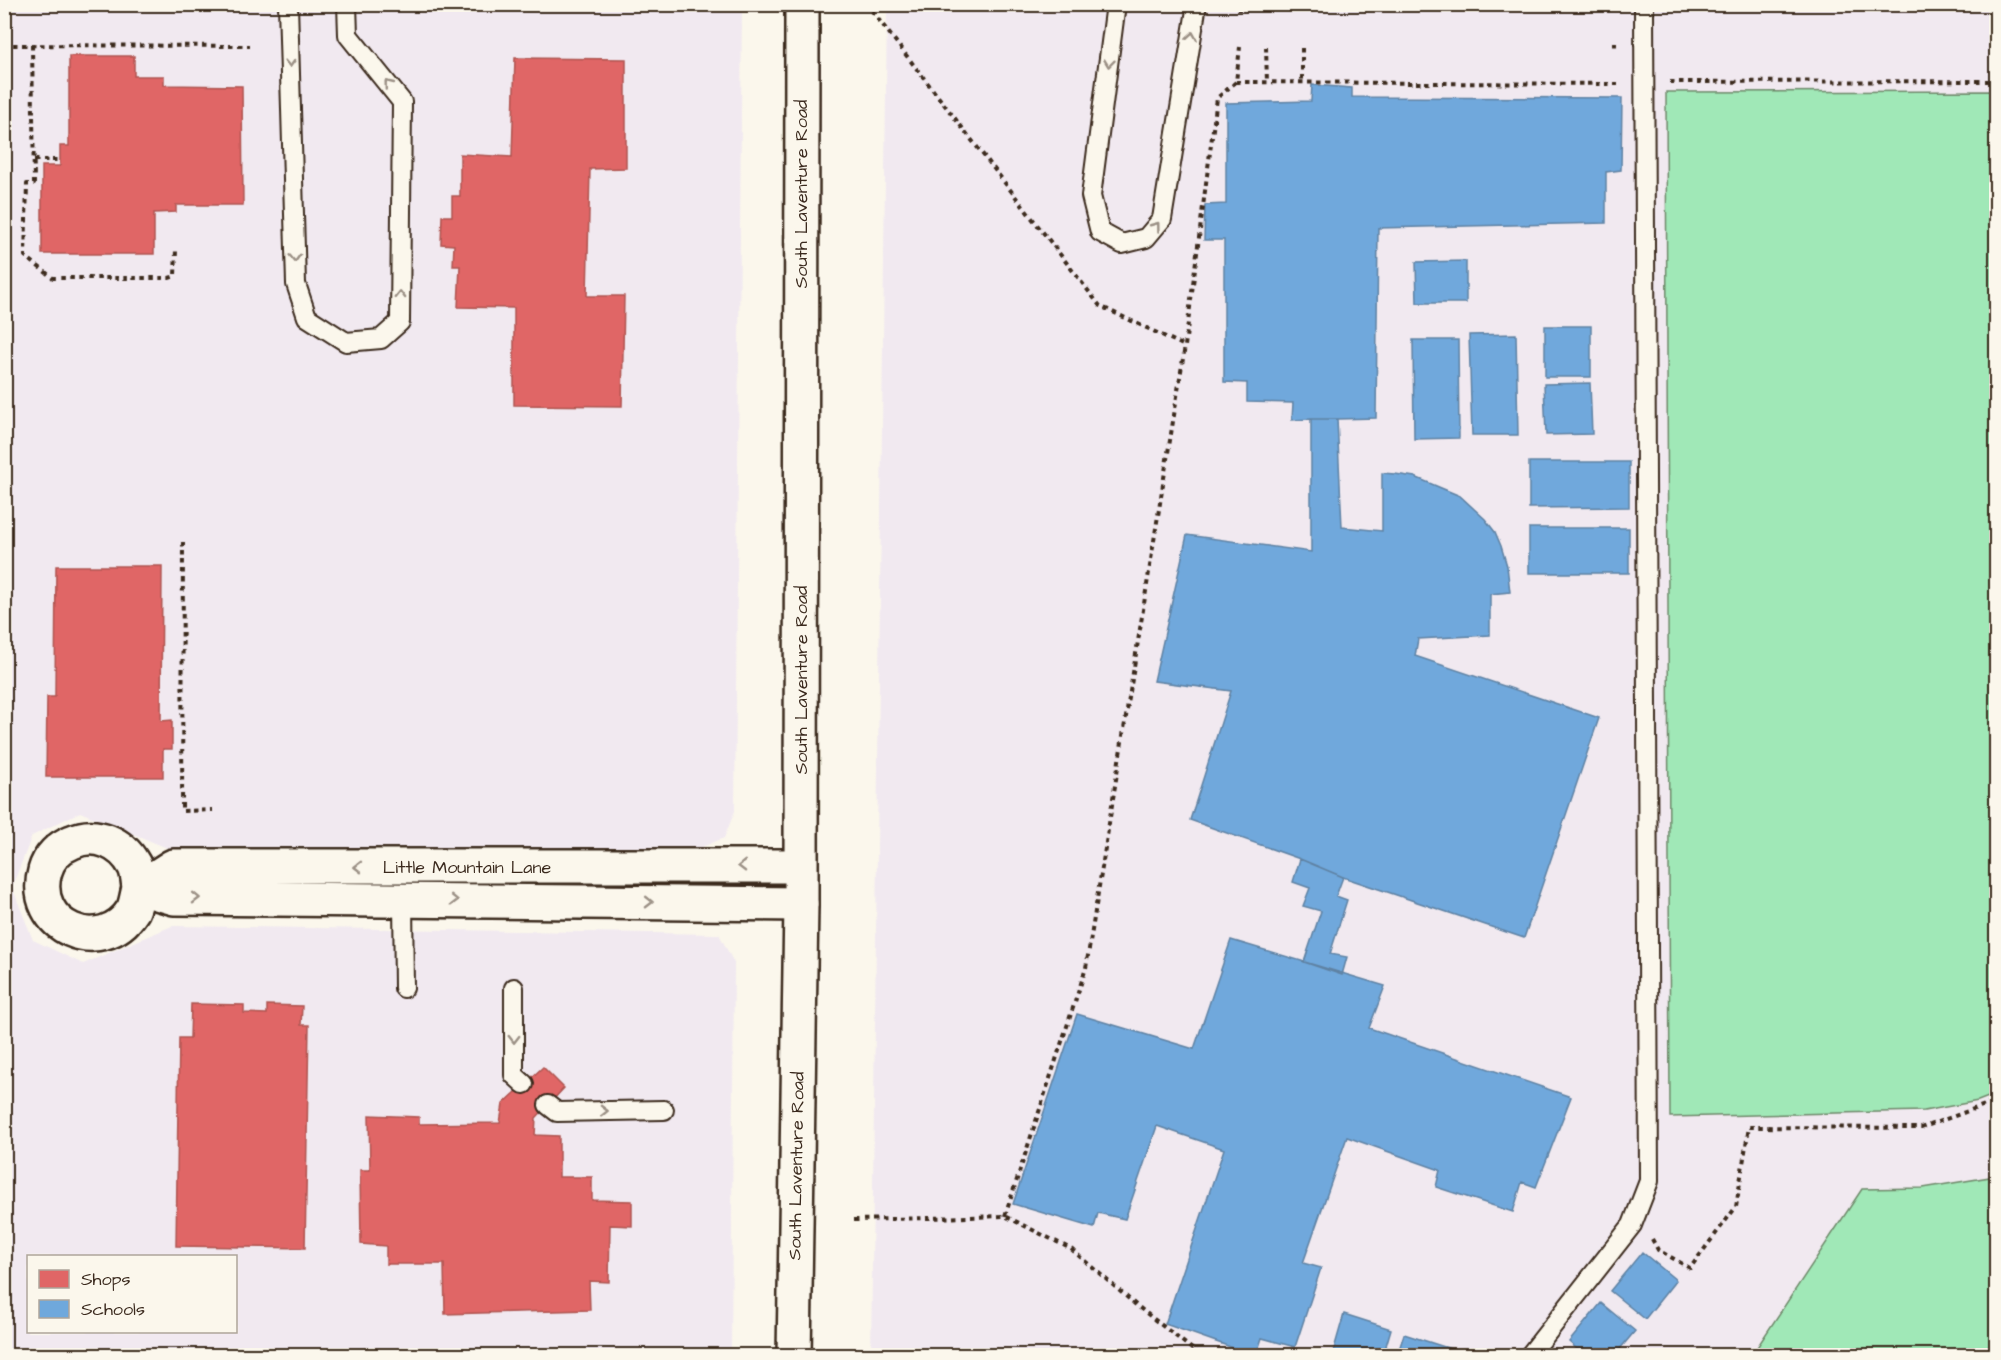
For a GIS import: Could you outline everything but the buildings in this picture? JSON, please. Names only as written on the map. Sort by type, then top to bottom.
[{"type":"street","name":"South Laventure Road","points":[[794,1356],[801,904],[802,4]]},
{"type":"street","name":"Little Mountain Lane","points":[[800,866],[173,866],[139,888],[174,898],[801,904]]},
{"type":"street","points":[[403,900],[404,867]]},
{"type":"lane","points":[[288,4],[296,284],[307,317],[346,342],[381,339],[400,322],[402,102],[348,35],[347,4]]},
{"type":"lane","points":[[1116,4],[1091,196],[1100,232],[1122,244],[1146,238],[1162,219],[1197,4]]},
{"type":"lane","points":[[1529,1356],[1632,1225],[1649,1181],[1644,14]]},
{"type":"lane","points":[[403,900],[404,988]]},
{"type":"lane","points":[[514,988],[514,1075],[524,1084]]},
{"type":"lane","points":[[549,1105],[557,1112],[664,1110]]},
{"type":"path","points":[[1239,4],[1239,11]]},
{"type":"path","points":[[872,10],[1100,306],[1185,345]]},
{"type":"path","points":[[4,45],[250,46]]},
{"type":"path","points":[[32,45],[34,184],[27,184],[25,256],[53,278],[169,278],[175,276],[176,250]]},
{"type":"path","points":[[1005,1216],[1086,968],[1185,345],[1217,98],[1236,82],[1240,47]]},
{"type":"path","points":[[1266,47],[1267,83]]},
{"type":"path","points":[[1302,48],[1302,83]]},
{"type":"path","points":[[34,160],[60,160]]},
{"type":"path","points":[[183,542],[182,811],[213,810]]},
{"type":"path","points":[[1632,1225],[1649,1234],[1658,1250],[1690,1268],[1736,1207],[1749,1127],[1921,1128],[1996,1101]]},
{"type":"path","points":[[854,1220],[1005,1216],[1071,1249],[1136,1305],[1201,1356]]},
{"type":"shaded area","points":[[5,5],[742,5],[735,811],[724,838],[697,849],[172,850],[80,812],[32,836],[12,887],[33,940],[83,964],[172,926],[719,934],[734,963],[731,1355],[5,1356]]},
{"type":"shaded area","points":[[887,5],[1996,5],[1996,1355],[871,1356]]},
{"type":"green space","points":[[1996,91],[1996,1094],[1978,1101],[1924,1111],[1670,1117],[1666,92]]},
{"type":"green space","points":[[1996,1176],[1996,1355],[1752,1355],[1862,1189],[1923,1188]]}]
